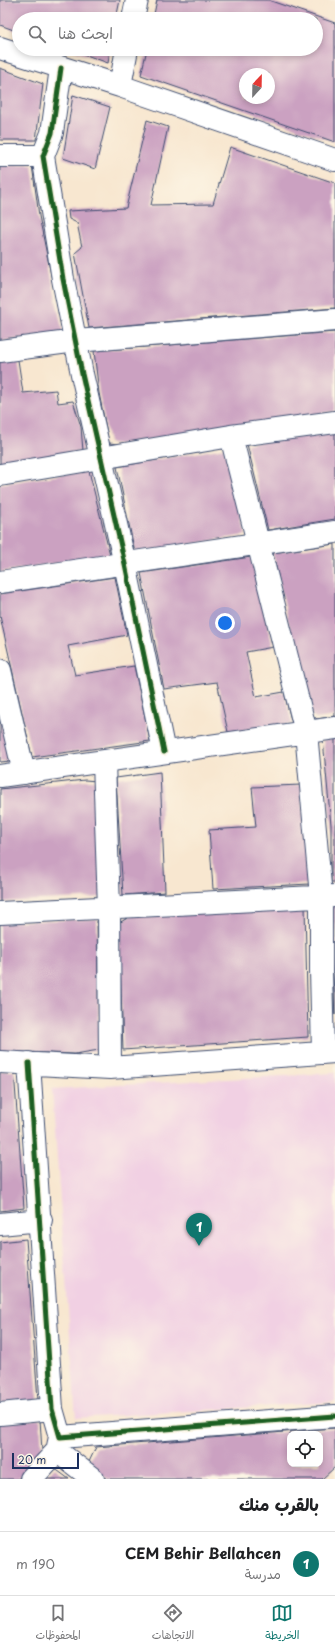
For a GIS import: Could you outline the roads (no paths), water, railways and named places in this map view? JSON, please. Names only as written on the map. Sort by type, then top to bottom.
[{"type":"street","points":[[134,12],[137,0]]},
{"type":"street","points":[[0,48],[12,52]]},
{"type":"street","points":[[24,56],[120,86],[335,160]]},
{"type":"street","points":[[120,86],[126,56]]},
{"type":"street","points":[[61,68],[52,133],[43,156],[61,272],[82,374],[125,564],[164,752]]},
{"type":"street","points":[[0,156],[43,156]]},
{"type":"street","points":[[0,351],[76,342],[335,320]]},
{"type":"street","points":[[0,475],[232,436],[335,422]]},
{"type":"street","points":[[0,1062],[110,1068],[329,1053],[321,970],[328,896],[306,732],[232,436]]},
{"type":"street","points":[[0,582],[335,532]]},
{"type":"street","points":[[0,670],[24,773]]},
{"type":"street","points":[[0,776],[335,728]]},
{"type":"street","points":[[104,762],[109,908],[110,1068]]},
{"type":"street","points":[[0,913],[328,896]]},
{"type":"street","points":[[29,1063],[41,1220],[52,1409],[58,1444],[93,1479]]},
{"type":"street","points":[[0,1224],[41,1220]]},
{"type":"street","points":[[0,1414],[52,1409]]},
{"type":"street","points":[[31,1479],[58,1444],[335,1416]]},
{"type":"place","name":"CEM Behir Bellahcen","points":[[199,1246]]}]
